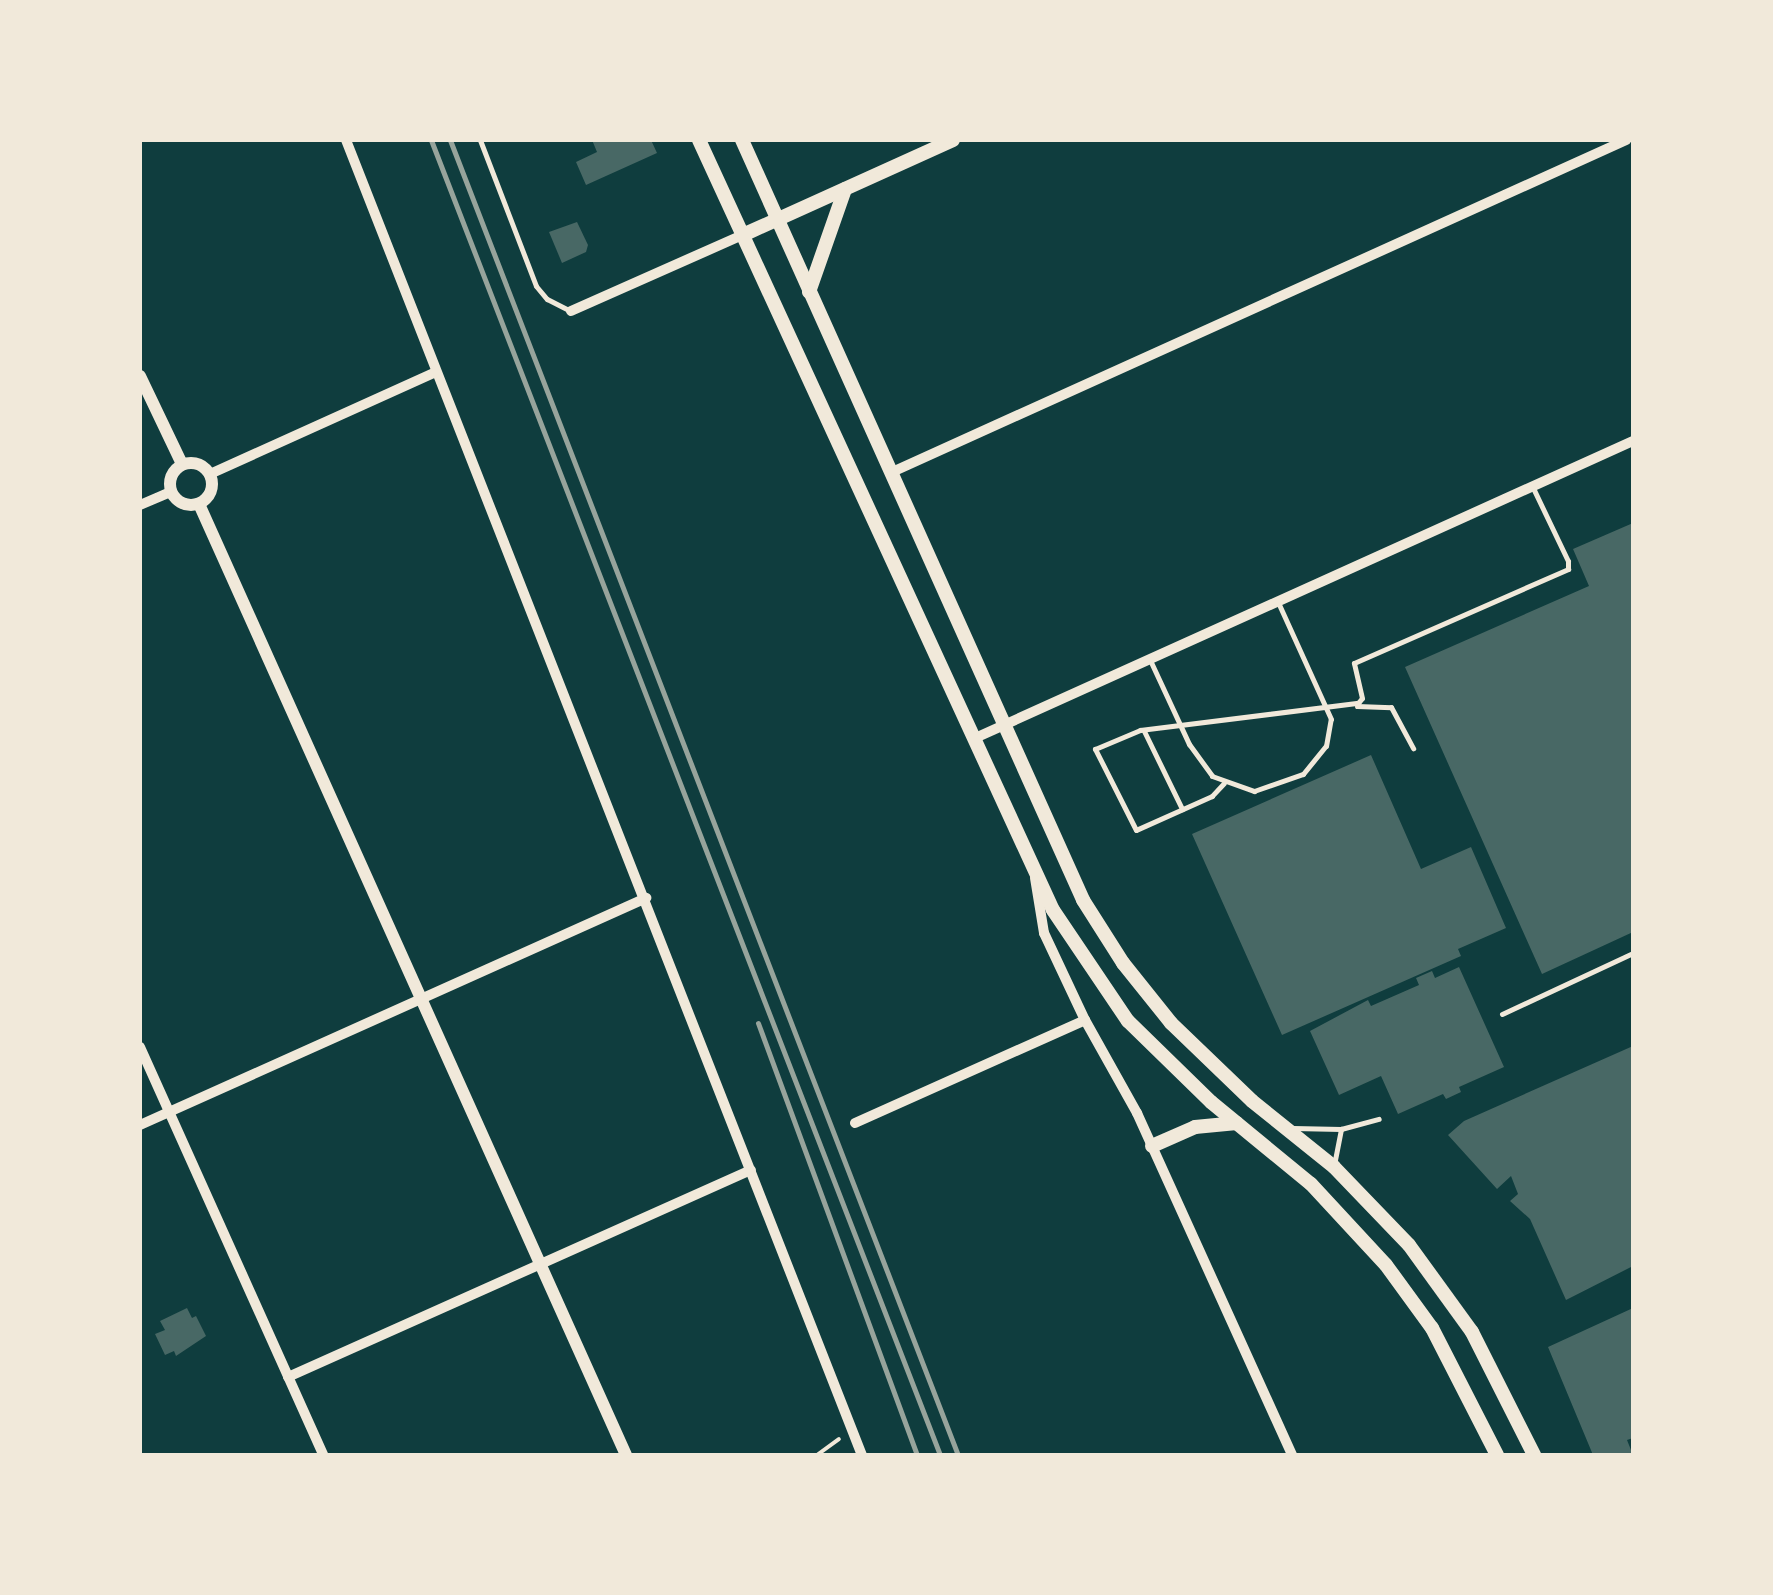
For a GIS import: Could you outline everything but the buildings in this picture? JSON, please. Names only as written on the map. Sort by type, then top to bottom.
[{"type":"main road","points":[[699,140],[1034,875],[1128,1021],[1237,1123],[1311,1184],[1386,1265],[1432,1328],[1497,1455]]},
{"type":"main road","points":[[742,140],[1067,870],[1123,963],[1195,1048],[1386,1217],[1456,1307],[1534,1455]]},
{"type":"main road","points":[[745,234],[953,140]]},
{"type":"main road","points":[[808,292],[845,189]]},
{"type":"main road","points":[[1152,1146],[1195,1126],[1237,1123]]},
{"type":"street","points":[[346,140],[434,374],[646,898],[862,1455]]},
{"type":"street","points":[[890,473],[1626,140]]},
{"type":"street","points":[[572,311],[745,234]]},
{"type":"street","points":[[210,474],[434,374]]},
{"type":"street","points":[[140,376],[182,464]]},
{"type":"street","points":[[972,739],[1633,441]]},
{"type":"street","points":[[171,492],[172,473],[182,464],[200,465],[210,474],[212,487],[200,504]]},
{"type":"street","points":[[171,492],[186,505],[200,504]]},
{"type":"street","points":[[140,505],[171,492]]},
{"type":"street","points":[[200,504],[626,1455]]},
{"type":"street","points":[[1034,875],[1044,933],[1084,1020],[1103,1047],[1152,1146],[1292,1455]]},
{"type":"street","points":[[140,1125],[646,898]]},
{"type":"street","points":[[855,1123],[1084,1020]]},
{"type":"street","points":[[140,1047],[323,1455]]},
{"type":"street","points":[[288,1377],[751,1170]]},
{"type":"lane","points":[[480,140],[536,286],[547,299],[572,311]]},
{"type":"lane","points":[[1351,706],[1362,698],[1354,662],[1568,569],[1568,561],[1532,487]]},
{"type":"lane","points":[[1149,658],[1200,762],[1224,783],[1266,790],[1303,774],[1326,746],[1328,707],[1277,600]]},
{"type":"lane","points":[[1224,783],[1212,796],[1136,830],[1095,749],[1143,730],[1351,706],[1391,707],[1413,748]]},
{"type":"lane","points":[[1143,730],[1182,809]]},
{"type":"lane","points":[[1502,1014],[1633,952]]},
{"type":"lane","points":[[1287,1128],[1341,1130],[1378,1119]]},
{"type":"lane","points":[[1334,1167],[1341,1130]]},
{"type":"path","points":[[817,1455],[839,1439]]},
{"type":"railway","points":[[431,140],[940,1455]]},
{"type":"railway","points":[[450,140],[958,1455]]},
{"type":"railway","points":[[758,1023],[917,1455]]}]
